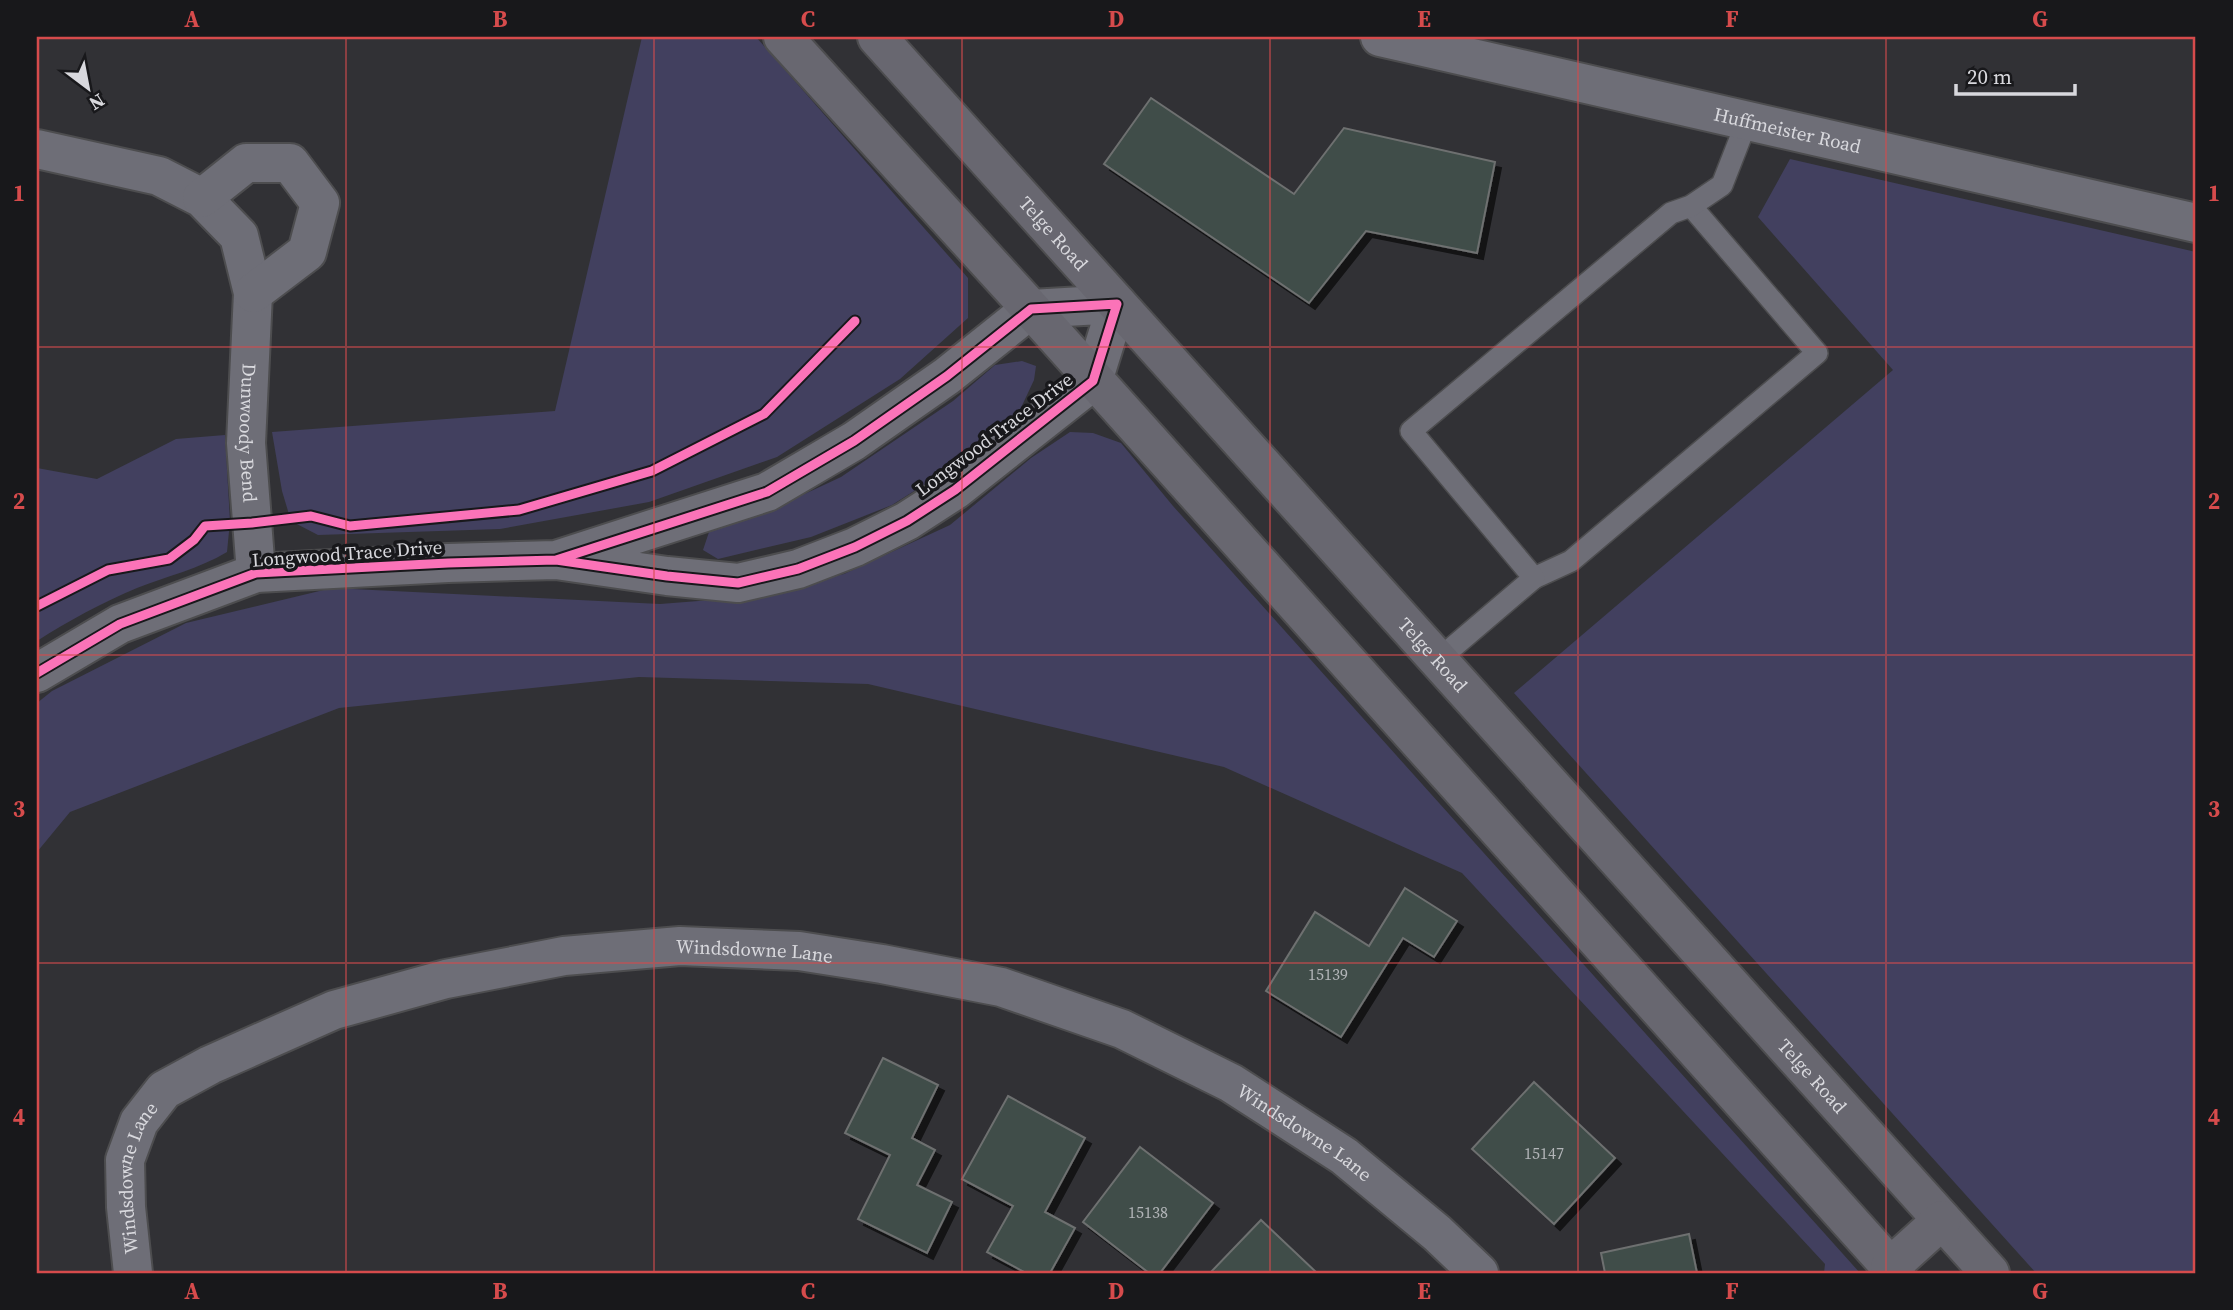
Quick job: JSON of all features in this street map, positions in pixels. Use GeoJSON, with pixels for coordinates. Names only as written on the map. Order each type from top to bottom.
{"type":"FeatureCollection","features":[{"type":"Feature","properties":{"kind":"main road"},"geometry":{"type":"LineString","coordinates":[[783,37],[1031,309],[1893,1270],[1942,1220]]}},
{"type":"Feature","properties":{"kind":"main road","name":"Telge Road"},"geometry":{"type":"LineString","coordinates":[[894,45],[1117,304],[1990,1273]]}},
{"type":"Feature","properties":{"kind":"street","name":"Huffmeister Road"},"geometry":{"type":"LineString","coordinates":[[1380,37],[2196,223]]}},
{"type":"Feature","properties":{"kind":"street","name":"Dunwoody Bend"},"geometry":{"type":"LineString","coordinates":[[37,149],[159,176],[202,198],[239,236],[253,293],[246,443],[256,573]]}},
{"type":"Feature","properties":{"kind":"street"},"geometry":{"type":"LineString","coordinates":[[202,198],[246,163],[290,163],[320,204],[307,253],[253,293]]}},
{"type":"Feature","properties":{"kind":"street"},"geometry":{"type":"LineString","coordinates":[[1031,309],[1117,304]]}},
{"type":"Feature","properties":{"kind":"street","name":"Longwood Trace Drive"},"geometry":{"type":"LineString","coordinates":[[37,673],[120,624],[256,573],[556,560],[737,583],[798,569],[855,547],[907,521],[955,490],[1093,381],[1117,304]]}},
{"type":"Feature","properties":{"kind":"street","name":"Longwood Trace Drive"},"geometry":{"type":"LineString","coordinates":[[556,560],[767,492],[854,441],[947,376],[1031,309]]}},
{"type":"Feature","properties":{"kind":"street","name":"Windsdowne Lane"},"geometry":{"type":"LineString","coordinates":[[133,1273],[126,1207],[125,1160],[139,1122],[164,1090],[209,1065],[334,1010],[446,979],[564,956],[680,946],[799,951],[882,964],[1001,987],[1122,1029],[1231,1083],[1344,1156],[1437,1233],[1479,1273]]}},
{"type":"Feature","properties":{"kind":"lane"},"geometry":{"type":"LineString","coordinates":[[1534,578],[1411,431],[1671,213],[1691,206],[1722,185],[1746,121]]}},
{"type":"Feature","properties":{"kind":"lane"},"geometry":{"type":"LineString","coordinates":[[1439,659],[1534,578],[1571,561],[1817,353],[1691,206]]}},
{"type":"Feature","properties":{"kind":"shaded area"},"geometry":{"type":"Polygon","coordinates":[[[642,37],[756,37],[968,278],[968,318],[900,379],[777,457],[649,502],[500,529],[318,535],[291,521],[282,491],[272,432],[555,411],[642,37]]]}},
{"type":"Feature","properties":{"kind":"shaded area"},"geometry":{"type":"Polygon","coordinates":[[[1790,159],[2196,252],[2196,1273],[2036,1273],[1514,693],[1893,370],[1758,217],[1790,159]]]}},
{"type":"Feature","properties":{"kind":"shaded area"},"geometry":{"type":"Polygon","coordinates":[[[1022,361],[1036,366],[1034,380],[1019,412],[974,453],[892,505],[811,537],[718,559],[703,550],[709,532],[766,512],[841,477],[953,401],[995,365],[1022,361]]]}},
{"type":"Feature","properties":{"kind":"shaded area"},"geometry":{"type":"Polygon","coordinates":[[[1070,432],[1093,433],[1121,443],[1173,506],[1860,1273],[1824,1273],[1825,1264],[1462,873],[1224,767],[868,684],[639,677],[339,708],[70,812],[37,852],[37,703],[52,691],[186,623],[332,588],[660,604],[737,598],[844,574],[950,525],[1031,458],[1070,432]]]}},
{"type":"Feature","properties":{"kind":"shaded area"},"geometry":{"type":"Polygon","coordinates":[[[225,435],[230,521],[227,552],[111,599],[37,641],[37,468],[97,479],[176,439],[225,435]]]}},
{"type":"Feature","properties":{"kind":"building"},"geometry":{"type":"Polygon","coordinates":[[[1151,98],[1294,194],[1344,128],[1495,162],[1477,253],[1366,231],[1309,303],[1104,164],[1151,98]]]}},
{"type":"Feature","properties":{"kind":"building"},"geometry":{"type":"Polygon","coordinates":[[[1405,888],[1457,921],[1434,957],[1403,938],[1341,1037],[1266,991],[1315,912],[1369,946],[1405,888]]]}},
{"type":"Feature","properties":{"kind":"building"},"geometry":{"type":"Polygon","coordinates":[[[883,1058],[938,1085],[912,1138],[935,1150],[917,1185],[952,1202],[927,1253],[858,1219],[890,1155],[845,1133],[883,1058]]]}},
{"type":"Feature","properties":{"kind":"building"},"geometry":{"type":"Polygon","coordinates":[[[1534,1082],[1615,1158],[1554,1224],[1472,1149],[1534,1082]]]}},
{"type":"Feature","properties":{"kind":"building"},"geometry":{"type":"Polygon","coordinates":[[[1008,1096],[1085,1138],[1045,1212],[1075,1228],[1050,1273],[1026,1273],[987,1252],[1013,1206],[962,1179],[1008,1096]]]}},
{"type":"Feature","properties":{"kind":"building"},"geometry":{"type":"Polygon","coordinates":[[[1140,1147],[1213,1203],[1160,1273],[1149,1273],[1083,1222],[1140,1147]]]}},
{"type":"Feature","properties":{"kind":"building"},"geometry":{"type":"Polygon","coordinates":[[[1261,1220],[1317,1273],[1210,1273],[1261,1220]]]}},
{"type":"Feature","properties":{"kind":"building"},"geometry":{"type":"Polygon","coordinates":[[[1689,1234],[1697,1273],[1605,1273],[1601,1253],[1689,1234]]]}},
{"type":"Feature","properties":{"kind":"cycle path"},"geometry":{"type":"LineString","coordinates":[[37,673],[120,624],[256,573],[556,560],[738,583],[798,569],[855,547],[907,521],[955,490],[1093,381],[1117,304],[1031,309],[947,376],[854,441],[767,492],[556,560]]}},
{"type":"Feature","properties":{"kind":"cycle path"},"geometry":{"type":"LineString","coordinates":[[37,606],[108,570],[169,559],[194,540],[205,526],[311,516],[350,526],[519,510],[652,471],[764,414],[855,321]]}}]}
